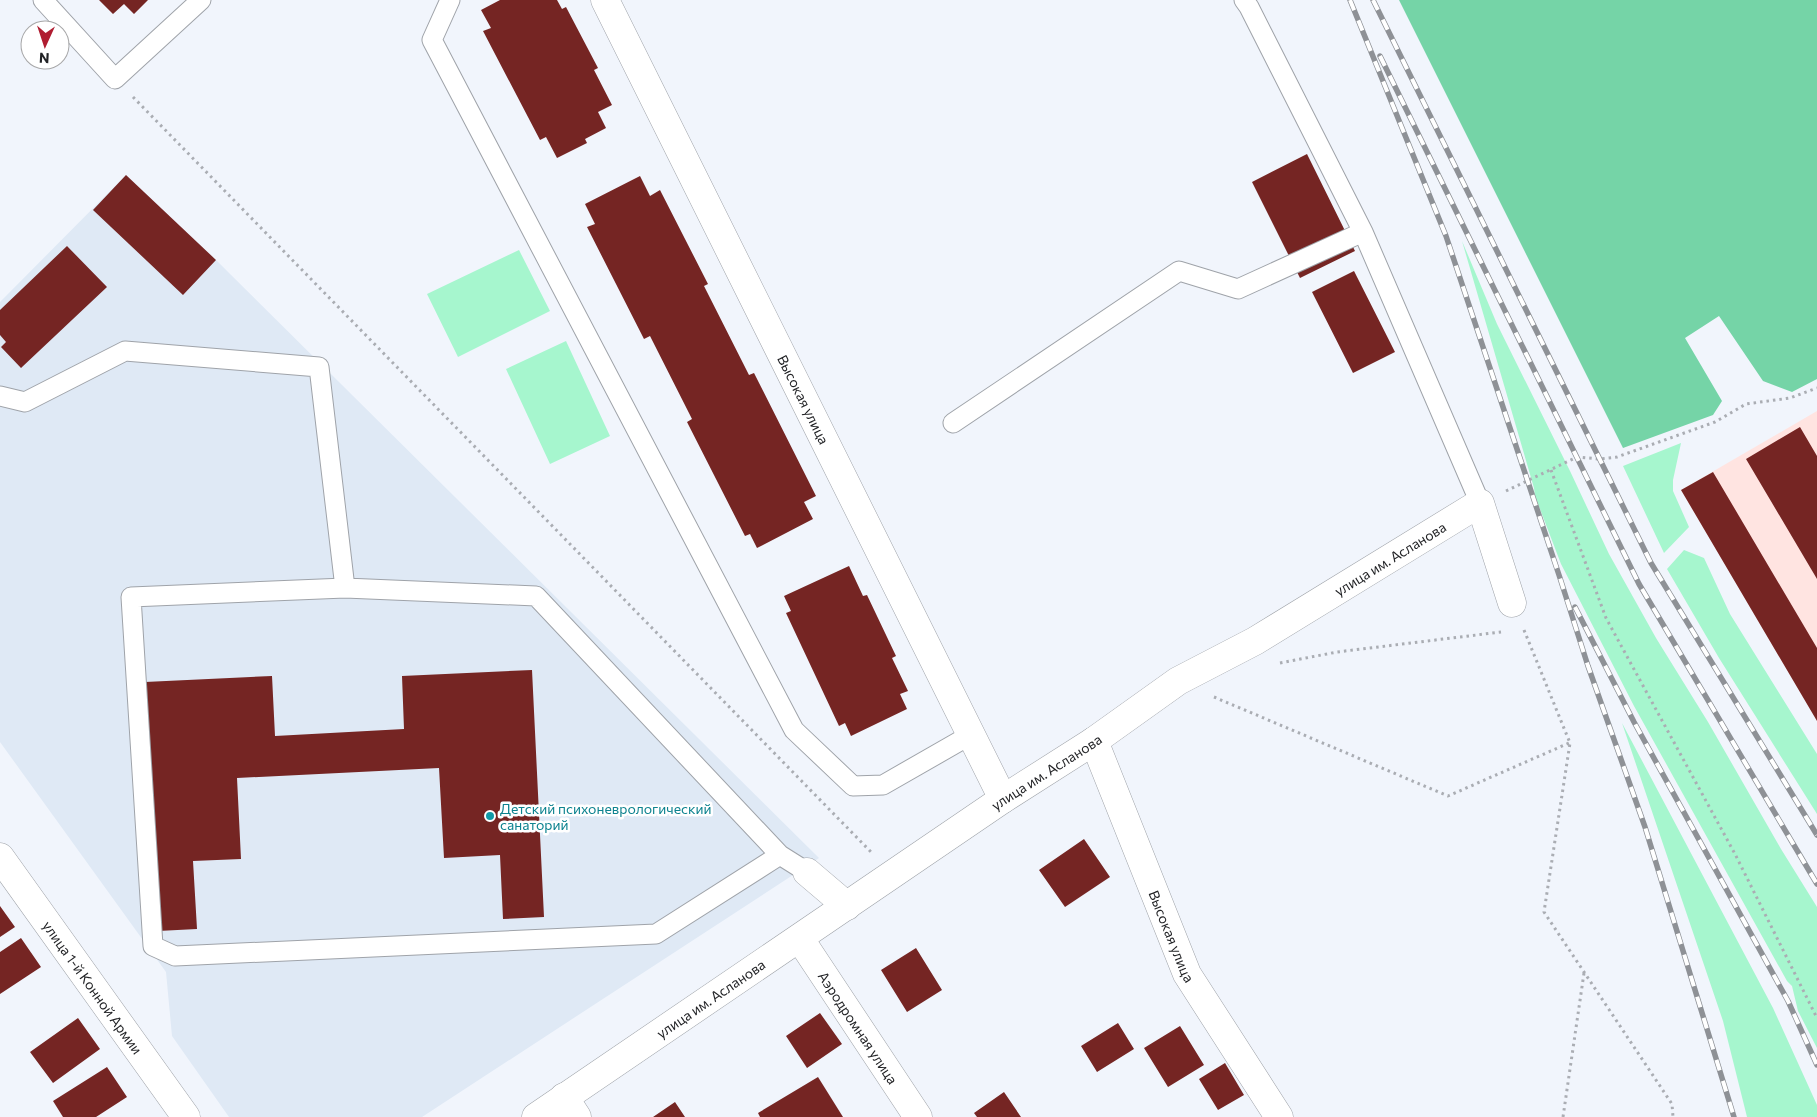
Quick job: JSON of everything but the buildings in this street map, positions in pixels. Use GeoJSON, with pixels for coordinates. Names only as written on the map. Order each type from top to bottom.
{"type":"FeatureCollection","features":[{"type":"Feature","properties":{"kind":"street","name":"Высокая улица"},"geometry":{"type":"LineString","coordinates":[[605,0],[1003,798]]}},
{"type":"Feature","properties":{"kind":"street","name":"улица им. Асланова"},"geometry":{"type":"LineString","coordinates":[[536,1117],[570,1107],[892,874],[1003,798],[1094,741],[1178,681],[1255,641],[1480,502]]}},
{"type":"Feature","properties":{"kind":"street"},"geometry":{"type":"LineString","coordinates":[[1480,502],[1512,602]]}},
{"type":"Feature","properties":{"kind":"street","name":"Высокая улица"},"geometry":{"type":"LineString","coordinates":[[1094,741],[1188,974],[1279,1117]]}},
{"type":"Feature","properties":{"kind":"street","name":"улица 1-й Конной Армии"},"geometry":{"type":"LineString","coordinates":[[0,857],[186,1117]]}},
{"type":"Feature","properties":{"kind":"street"},"geometry":{"type":"LineString","coordinates":[[807,872],[847,906]]}},
{"type":"Feature","properties":{"kind":"street","name":"Аэродромная улица"},"geometry":{"type":"LineString","coordinates":[[800,939],[918,1117]]}},
{"type":"Feature","properties":{"kind":"lane"},"geometry":{"type":"LineString","coordinates":[[43,0],[115,79],[201,0]]}},
{"type":"Feature","properties":{"kind":"lane"},"geometry":{"type":"LineString","coordinates":[[450,0],[432,40],[794,730],[853,786],[883,785],[972,734]]}},
{"type":"Feature","properties":{"kind":"lane"},"geometry":{"type":"LineString","coordinates":[[1244,0],[1249,6],[1363,232],[1480,502]]}},
{"type":"Feature","properties":{"kind":"lane"},"geometry":{"type":"LineString","coordinates":[[954,422],[1179,271],[1238,289],[1363,232]]}},
{"type":"Feature","properties":{"kind":"lane"},"geometry":{"type":"LineString","coordinates":[[0,396],[25,402],[125,351],[319,367],[345,588]]}},
{"type":"Feature","properties":{"kind":"lane"},"geometry":{"type":"LineString","coordinates":[[780,855],[656,934],[174,956],[153,946],[131,597],[345,588],[536,596],[780,855],[807,872]]}},
{"type":"Feature","properties":{"kind":"path"},"geometry":{"type":"LineString","coordinates":[[115,79],[892,874]]}},
{"type":"Feature","properties":{"kind":"path"},"geometry":{"type":"LineString","coordinates":[[1480,502],[1577,457],[1599,459],[1617,457],[1715,422],[1746,404],[1790,398],[1817,388]]}},
{"type":"Feature","properties":{"kind":"path"},"geometry":{"type":"LineString","coordinates":[[1551,470],[1606,618],[1735,854],[1817,1018]]}},
{"type":"Feature","properties":{"kind":"path"},"geometry":{"type":"LineString","coordinates":[[1512,602],[1570,743],[1544,912],[1672,1104],[1673,1117]]}},
{"type":"Feature","properties":{"kind":"path"},"geometry":{"type":"LineString","coordinates":[[1272,664],[1337,652],[1504,632]]}},
{"type":"Feature","properties":{"kind":"path"},"geometry":{"type":"LineString","coordinates":[[1178,681],[1448,796],[1570,743]]}},
{"type":"Feature","properties":{"kind":"path"},"geometry":{"type":"LineString","coordinates":[[1563,1117],[1584,972]]}},
{"type":"Feature","properties":{"kind":"shaded area"},"geometry":{"type":"Polygon","coordinates":[[[126,175],[216,260],[819,858],[422,1117],[229,1117],[172,1036],[166,972],[0,742],[0,302],[126,175]]]}},
{"type":"Feature","properties":{"kind":"shaded area"},"geometry":{"type":"Polygon","coordinates":[[[1817,411],[1817,721],[1681,490],[1817,411]]]}},
{"type":"Feature","properties":{"kind":"green space"},"geometry":{"type":"Polygon","coordinates":[[[1399,0],[1817,0],[1817,379],[1792,392],[1763,381],[1719,316],[1685,338],[1722,401],[1713,415],[1623,448],[1399,0]]]}},
{"type":"Feature","properties":{"kind":"green space"},"geometry":{"type":"Polygon","coordinates":[[[1462,241],[1497,324],[1609,554],[1656,638],[1817,907],[1817,1048],[1798,1011],[1792,986],[1787,981],[1634,706],[1561,564],[1535,496],[1462,241]]]}},
{"type":"Feature","properties":{"kind":"green space"},"geometry":{"type":"Polygon","coordinates":[[[519,250],[550,311],[458,357],[427,294],[519,250]]]}},
{"type":"Feature","properties":{"kind":"green space"},"geometry":{"type":"Polygon","coordinates":[[[566,341],[610,436],[550,464],[506,369],[566,341]]]}},
{"type":"Feature","properties":{"kind":"green space"},"geometry":{"type":"Polygon","coordinates":[[[1681,443],[1673,480],[1673,491],[1689,527],[1664,553],[1623,466],[1681,443]]]}},
{"type":"Feature","properties":{"kind":"green space"},"geometry":{"type":"Polygon","coordinates":[[[1684,550],[1704,558],[1730,614],[1817,754],[1817,814],[1719,658],[1667,569],[1684,550]]]}},
{"type":"Feature","properties":{"kind":"green space"},"geometry":{"type":"Polygon","coordinates":[[[1622,723],[1773,1008],[1817,1105],[1817,1117],[1747,1117],[1723,1021],[1622,723]]]}},
{"type":"Feature","properties":{"kind":"railway"},"geometry":{"type":"LineString","coordinates":[[1350,0],[1446,236],[1588,666],[1645,827],[1734,1117]]}},
{"type":"Feature","properties":{"kind":"railway"},"geometry":{"type":"LineString","coordinates":[[1373,0],[1651,563],[1817,835]]}},
{"type":"Feature","properties":{"kind":"railway"},"geometry":{"type":"LineString","coordinates":[[1380,56],[1639,584],[1817,884]]}},
{"type":"Feature","properties":{"kind":"railway"},"geometry":{"type":"LineString","coordinates":[[1575,607],[1634,722],[1788,1001],[1817,1065]]}},
{"type":"Feature","properties":{"kind":"place","name":"Детский психоневрологический санаторий"},"geometry":{"type":"Point","coordinates":[490,816]}}]}
